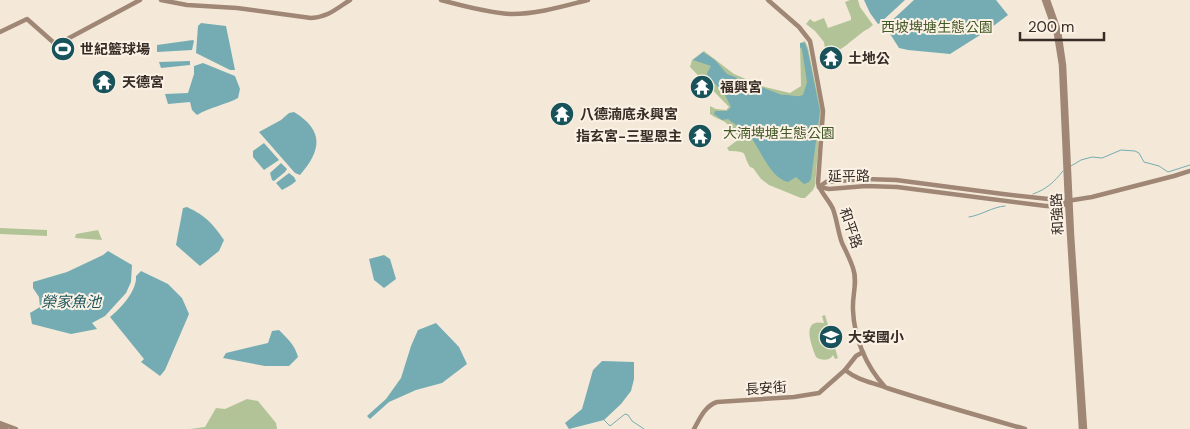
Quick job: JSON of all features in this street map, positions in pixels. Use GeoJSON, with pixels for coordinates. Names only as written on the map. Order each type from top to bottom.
{"type":"FeatureCollection","features":[{"type":"Feature","properties":{"kind":"street"},"geometry":{"type":"LineString","coordinates":[[0,32],[26,19],[45,36],[58,44],[140,0]]}},
{"type":"Feature","properties":{"kind":"street"},"geometry":{"type":"LineString","coordinates":[[161,0],[187,5],[237,8],[311,18],[328,14],[350,0]]}},
{"type":"Feature","properties":{"kind":"street"},"geometry":{"type":"LineString","coordinates":[[441,0],[469,7],[513,14],[535,12],[588,0]]}},
{"type":"Feature","properties":{"kind":"street"},"geometry":{"type":"LineString","coordinates":[[768,0],[799,27],[810,40],[823,110],[819,187]]}},
{"type":"Feature","properties":{"kind":"street","name":"和強路"},"geometry":{"type":"LineString","coordinates":[[1044,0],[1054,25],[1058,46],[1067,150]]}},
{"type":"Feature","properties":{"kind":"street","name":"和強路"},"geometry":{"type":"LineString","coordinates":[[1048,0],[1059,30],[1066,87],[1068,202],[1081,429]]}},
{"type":"Feature","properties":{"kind":"street","name":"延平路"},"geometry":{"type":"LineString","coordinates":[[819,187],[826,182],[896,180],[1068,202],[1190,171]]}},
{"type":"Feature","properties":{"kind":"street","name":"和平路"},"geometry":{"type":"LineString","coordinates":[[819,187],[833,210],[843,244],[854,268],[856,282],[853,308],[863,352],[872,371],[885,387]]}},
{"type":"Feature","properties":{"kind":"street","name":"和強路"},"geometry":{"type":"LineString","coordinates":[[1068,202],[1085,429]]}},
{"type":"Feature","properties":{"kind":"street","name":"長安街"},"geometry":{"type":"LineString","coordinates":[[694,429],[707,408],[712,404],[724,401],[794,397],[819,393],[845,370],[856,356],[863,352]]}},
{"type":"Feature","properties":{"kind":"street"},"geometry":{"type":"LineString","coordinates":[[845,370],[858,379],[926,401],[1025,429]]}},
{"type":"Feature","properties":{"kind":"street"},"geometry":{"type":"LineString","coordinates":[[0,425],[6,429]]}},
{"type":"Feature","properties":{"kind":"street"},"geometry":{"type":"LineString","coordinates":[[0,425],[16,429]]}},
{"type":"Feature","properties":{"kind":"green space"},"geometry":{"type":"Polygon","coordinates":[[[858,0],[860,7],[873,25],[845,46],[826,57],[824,42],[806,24],[810,19],[814,22],[824,18],[828,28],[851,20],[845,2],[858,0]]]}},
{"type":"Feature","properties":{"kind":"green space","name":"大湳埤塘生態公園"},"geometry":{"type":"Polygon","coordinates":[[[805,41],[821,111],[815,186],[805,198],[801,198],[769,185],[750,167],[744,154],[729,151],[727,148],[739,139],[725,122],[710,114],[710,106],[726,110],[729,107],[690,67],[692,60],[704,51],[734,74],[765,87],[790,93],[801,86],[800,43],[805,41]]]}},
{"type":"Feature","properties":{"kind":"green space"},"geometry":{"type":"Polygon","coordinates":[[[0,228],[47,230],[47,236],[0,234],[0,228]]]}},
{"type":"Feature","properties":{"kind":"green space"},"geometry":{"type":"Polygon","coordinates":[[[98,230],[102,240],[75,238],[76,234],[98,230]]]}},
{"type":"Feature","properties":{"kind":"green space"},"geometry":{"type":"Polygon","coordinates":[[[825,315],[838,358],[835,359],[833,355],[825,360],[816,357],[810,340],[812,325],[824,323],[822,316],[825,315]]]}},
{"type":"Feature","properties":{"kind":"green space"},"geometry":{"type":"Polygon","coordinates":[[[247,399],[258,401],[276,423],[277,429],[190,429],[205,427],[216,408],[225,409],[247,399]]]}},
{"type":"Feature","properties":{"kind":"water"},"geometry":{"type":"Polygon","coordinates":[[[864,0],[905,0],[878,24],[864,0]]]}},
{"type":"Feature","properties":{"kind":"water","name":"西坡埤塘生態公園"},"geometry":{"type":"Polygon","coordinates":[[[914,0],[996,0],[1008,15],[950,54],[908,50],[899,48],[887,29],[888,24],[914,0]]]}},
{"type":"Feature","properties":{"kind":"water"},"geometry":{"type":"Polygon","coordinates":[[[201,23],[226,26],[235,70],[230,70],[196,53],[198,26],[201,23]]]}},
{"type":"Feature","properties":{"kind":"water"},"geometry":{"type":"Polygon","coordinates":[[[193,40],[192,50],[157,52],[157,45],[193,40]]]}},
{"type":"Feature","properties":{"kind":"water","name":"大湳埤塘生態公園"},"geometry":{"type":"Polygon","coordinates":[[[800,43],[805,43],[808,52],[820,111],[811,179],[804,184],[796,177],[788,182],[776,175],[748,134],[728,119],[722,120],[714,114],[715,111],[727,111],[731,107],[725,95],[708,76],[707,73],[711,66],[693,60],[703,52],[715,60],[727,74],[782,95],[800,96],[803,95],[807,82],[800,43]]]}},
{"type":"Feature","properties":{"kind":"water"},"geometry":{"type":"Polygon","coordinates":[[[190,61],[190,65],[161,68],[159,62],[190,61]]]}},
{"type":"Feature","properties":{"kind":"water"},"geometry":{"type":"Polygon","coordinates":[[[203,63],[235,76],[240,89],[238,98],[197,115],[192,110],[190,102],[168,104],[165,94],[188,93],[194,74],[194,66],[203,63]]]}},
{"type":"Feature","properties":{"kind":"water"},"geometry":{"type":"Polygon","coordinates":[[[294,112],[311,126],[316,142],[316,150],[300,175],[295,173],[259,132],[281,120],[289,113],[294,112]]]}},
{"type":"Feature","properties":{"kind":"water"},"geometry":{"type":"Polygon","coordinates":[[[264,143],[279,160],[264,170],[253,157],[253,151],[264,143]]]}},
{"type":"Feature","properties":{"kind":"water"},"geometry":{"type":"Polygon","coordinates":[[[281,163],[287,169],[274,181],[270,173],[281,163]]]}},
{"type":"Feature","properties":{"kind":"water"},"geometry":{"type":"Polygon","coordinates":[[[289,173],[296,181],[282,190],[276,183],[289,173]]]}},
{"type":"Feature","properties":{"kind":"water"},"geometry":{"type":"Polygon","coordinates":[[[187,207],[208,221],[224,240],[219,251],[200,266],[176,245],[183,208],[187,207]]]}},
{"type":"Feature","properties":{"kind":"water","name":"榮家魚池"},"geometry":{"type":"Polygon","coordinates":[[[108,251],[132,265],[131,282],[126,293],[105,316],[92,323],[97,329],[71,334],[32,324],[30,313],[40,307],[39,297],[33,288],[33,282],[67,272],[108,251]]]}},
{"type":"Feature","properties":{"kind":"water"},"geometry":{"type":"Polygon","coordinates":[[[384,255],[390,259],[396,279],[384,288],[374,280],[369,259],[384,255]]]}},
{"type":"Feature","properties":{"kind":"water","name":"榮家魚池"},"geometry":{"type":"Polygon","coordinates":[[[141,271],[168,284],[182,298],[189,314],[165,370],[160,376],[141,362],[144,359],[110,317],[127,299],[136,282],[136,276],[141,271]]]}},
{"type":"Feature","properties":{"kind":"water"},"geometry":{"type":"Polygon","coordinates":[[[436,323],[459,347],[467,364],[442,383],[416,390],[389,402],[370,419],[367,416],[386,399],[401,378],[418,330],[436,323]]]}},
{"type":"Feature","properties":{"kind":"water"},"geometry":{"type":"Polygon","coordinates":[[[279,330],[293,345],[297,353],[298,357],[289,366],[265,366],[223,358],[226,353],[268,343],[272,331],[279,330]]]}},
{"type":"Feature","properties":{"kind":"water"},"geometry":{"type":"Polygon","coordinates":[[[602,361],[634,362],[634,379],[631,391],[621,404],[604,420],[569,429],[565,423],[582,409],[593,370],[602,361]]]}},
{"type":"Feature","properties":{"kind":"waterway"},"geometry":{"type":"LineString","coordinates":[[1071,166],[1081,160],[1092,157],[1102,158],[1121,150],[1135,151],[1139,153],[1144,162],[1159,166],[1168,172],[1190,165]]}},
{"type":"Feature","properties":{"kind":"waterway"},"geometry":{"type":"LineString","coordinates":[[1033,194],[1050,185],[1063,171]]}},
{"type":"Feature","properties":{"kind":"waterway"},"geometry":{"type":"LineString","coordinates":[[969,217],[1005,206]]}},
{"type":"Feature","properties":{"kind":"waterway"},"geometry":{"type":"LineString","coordinates":[[604,420],[610,426],[625,414],[644,429]]}},
{"type":"Feature","properties":{"kind":"place","name":"世紀籃球場"},"geometry":{"type":"Point","coordinates":[63,49]}},
{"type":"Feature","properties":{"kind":"place","name":"土地公"},"geometry":{"type":"Point","coordinates":[831,58]}},
{"type":"Feature","properties":{"kind":"place","name":"天德宮"},"geometry":{"type":"Point","coordinates":[104,82]}},
{"type":"Feature","properties":{"kind":"place","name":"福興宮"},"geometry":{"type":"Point","coordinates":[702,87]}},
{"type":"Feature","properties":{"kind":"place","name":"八德湳底永興宮"},"geometry":{"type":"Point","coordinates":[562,114]}},
{"type":"Feature","properties":{"kind":"place","name":"指玄宮-三聖恩主"},"geometry":{"type":"Point","coordinates":[700,136]}},
{"type":"Feature","properties":{"kind":"place","name":"大安國小"},"geometry":{"type":"Point","coordinates":[831,337]}}]}
